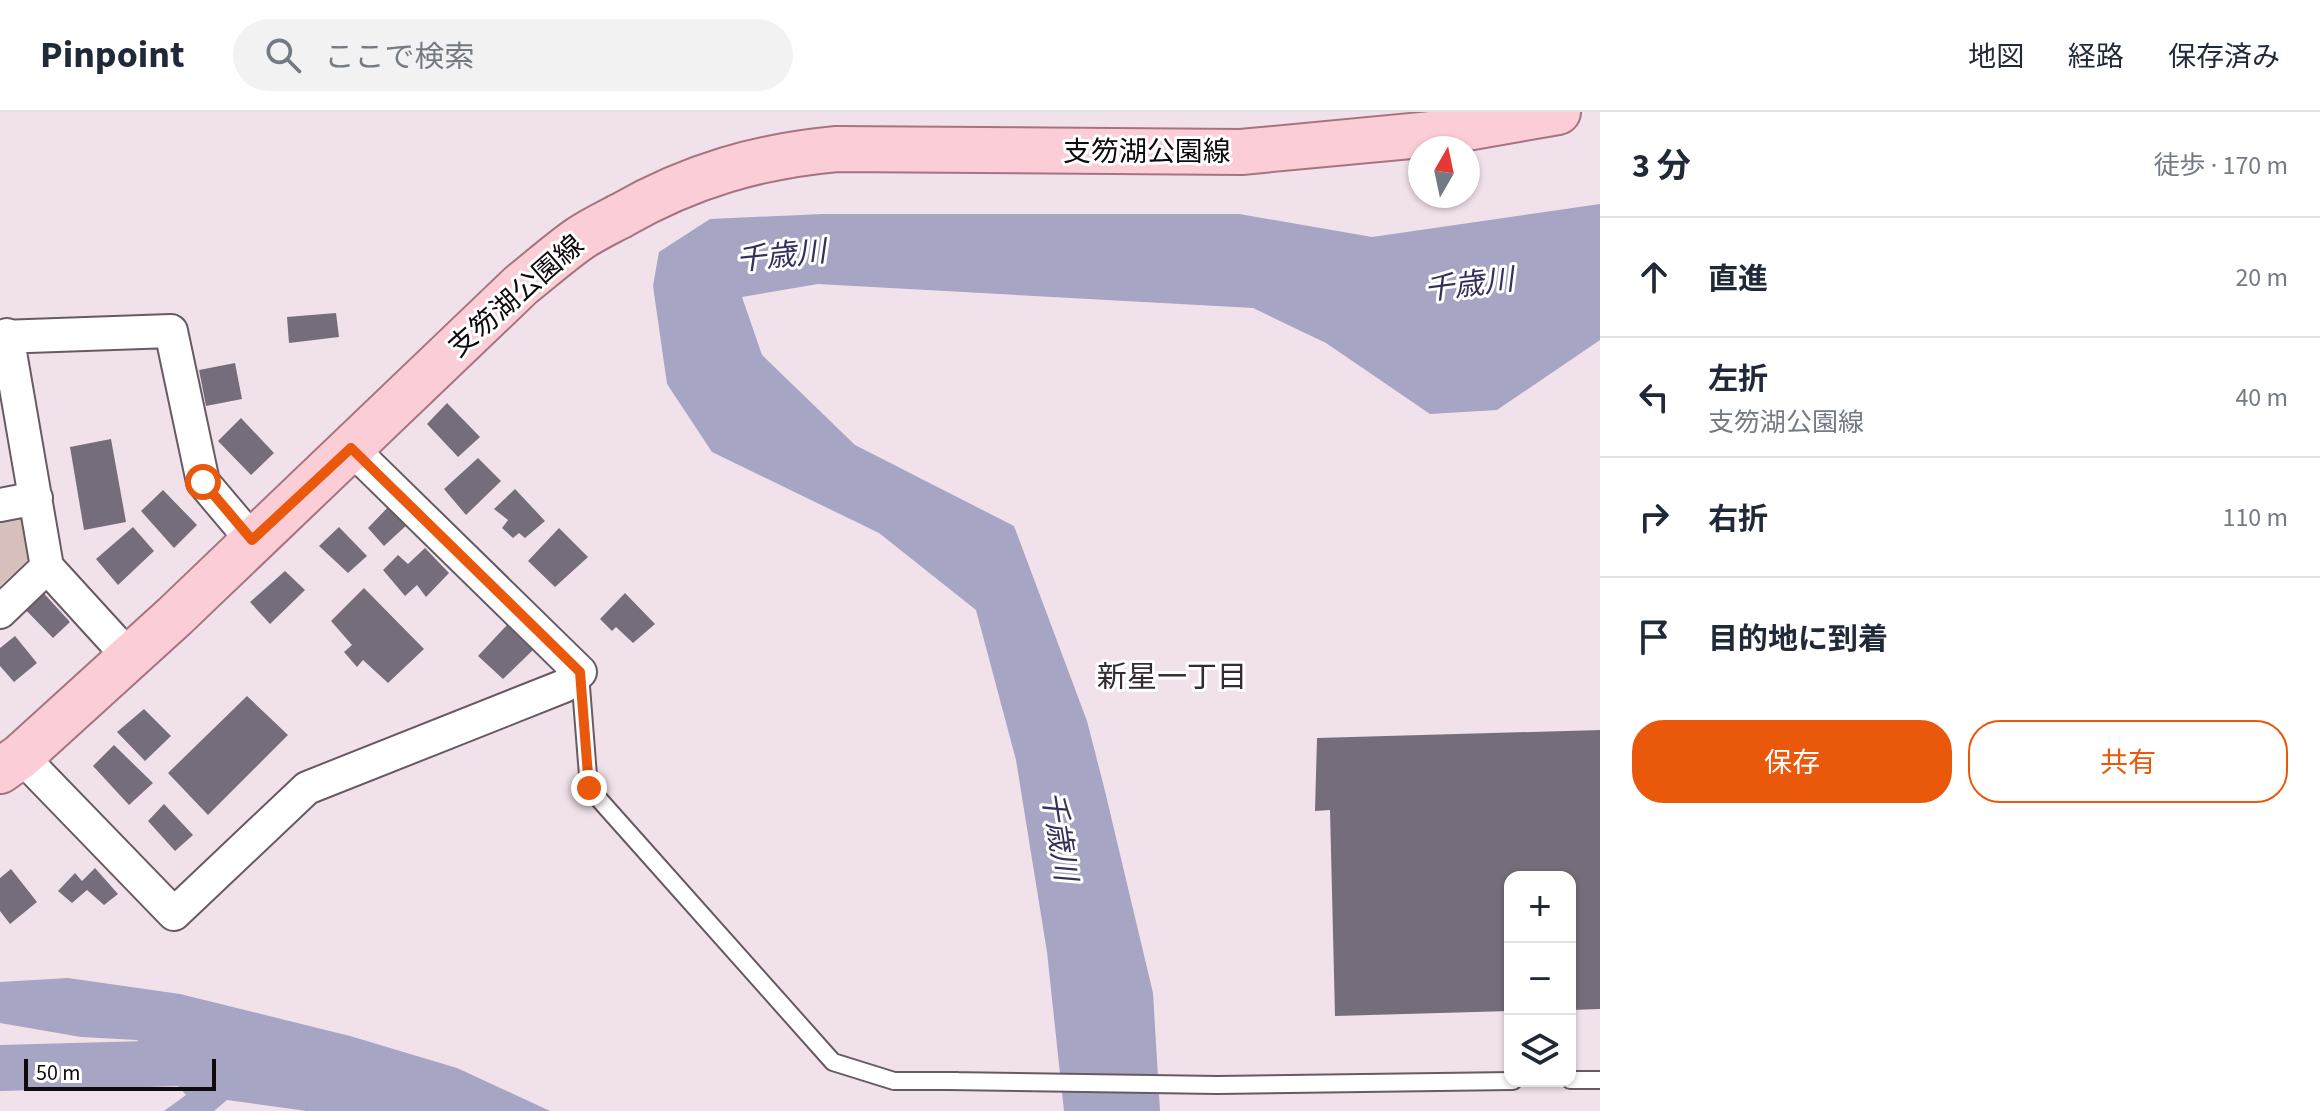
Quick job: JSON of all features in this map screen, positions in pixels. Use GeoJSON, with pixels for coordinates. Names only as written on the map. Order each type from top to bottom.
{"type":"FeatureCollection","features":[{"type":"Feature","properties":{"kind":"main road","name":"支笏湖公園線"},"geometry":{"type":"LineString","coordinates":[[10,764],[130,658],[521,285],[581,237],[652,197],[701,176],[795,153],[837,149],[1241,152],[1432,134],[1558,112]]}},
{"type":"Feature","properties":{"kind":"street"},"geometry":{"type":"LineString","coordinates":[[130,658],[47,567],[4,336],[171,331],[203,482],[252,540]]}},
{"type":"Feature","properties":{"kind":"street"},"geometry":{"type":"LineString","coordinates":[[10,764],[174,914],[307,788],[564,686],[580,672],[351,448]]}},
{"type":"Feature","properties":{"kind":"street"},"geometry":{"type":"LineString","coordinates":[[0,505],[36,498]]}},
{"type":"Feature","properties":{"kind":"street"},"geometry":{"type":"LineString","coordinates":[[0,612],[47,567]]}},
{"type":"Feature","properties":{"kind":"lane"},"geometry":{"type":"LineString","coordinates":[[580,672],[589,788],[833,1062],[894,1081],[1217,1085],[1504,1081]]}},
{"type":"Feature","properties":{"kind":"lane"},"geometry":{"type":"LineString","coordinates":[[1576,1080],[1600,1080]]}},
{"type":"Feature","properties":{"kind":"shaded area"},"geometry":{"type":"Polygon","coordinates":[[[22,516],[30,558],[0,586],[0,521],[22,516]]]}},
{"type":"Feature","properties":{"kind":"water"},"geometry":{"type":"Polygon","coordinates":[[[1600,204],[1600,340],[1497,410],[1430,414],[1326,343],[1253,308],[818,284],[742,297],[762,355],[855,445],[1014,526],[1087,721],[1153,993],[1160,1111],[1064,1111],[1047,952],[1016,760],[976,610],[879,533],[712,452],[667,384],[653,286],[659,252],[710,219],[823,214],[1239,214],[1372,237],[1600,204]]]}},
{"type":"Feature","properties":{"kind":"water"},"geometry":{"type":"Polygon","coordinates":[[[68,978],[180,994],[350,1036],[457,1068],[550,1111],[307,1111],[227,1100],[214,1111],[164,1111],[186,1095],[137,1040],[81,1037],[0,1023],[0,982],[68,978]]]}},
{"type":"Feature","properties":{"kind":"building"},"geometry":{"type":"Polygon","coordinates":[[[336,313],[339,337],[289,343],[287,317],[336,313]]]}},
{"type":"Feature","properties":{"kind":"building"},"geometry":{"type":"Polygon","coordinates":[[[235,363],[242,399],[206,406],[199,370],[235,363]]]}},
{"type":"Feature","properties":{"kind":"building"},"geometry":{"type":"Polygon","coordinates":[[[447,403],[480,437],[458,457],[427,424],[447,403]]]}},
{"type":"Feature","properties":{"kind":"building"},"geometry":{"type":"Polygon","coordinates":[[[241,418],[274,453],[251,475],[218,441],[241,418]]]}},
{"type":"Feature","properties":{"kind":"building"},"geometry":{"type":"Polygon","coordinates":[[[111,439],[126,522],[84,530],[70,447],[111,439]]]}},
{"type":"Feature","properties":{"kind":"building"},"geometry":{"type":"Polygon","coordinates":[[[478,458],[501,481],[466,515],[444,489],[478,458]]]}},
{"type":"Feature","properties":{"kind":"building"},"geometry":{"type":"Polygon","coordinates":[[[515,489],[545,521],[525,538],[519,533],[513,538],[502,528],[508,520],[494,509],[515,489]]]}},
{"type":"Feature","properties":{"kind":"building"},"geometry":{"type":"Polygon","coordinates":[[[163,490],[197,525],[174,548],[141,511],[163,490]]]}},
{"type":"Feature","properties":{"kind":"building"},"geometry":{"type":"Polygon","coordinates":[[[391,504],[409,523],[384,546],[368,528],[391,504]]]}},
{"type":"Feature","properties":{"kind":"building"},"geometry":{"type":"Polygon","coordinates":[[[133,527],[154,551],[118,585],[96,559],[133,527]]]}},
{"type":"Feature","properties":{"kind":"building"},"geometry":{"type":"Polygon","coordinates":[[[339,527],[367,556],[348,573],[319,546],[339,527]]]}},
{"type":"Feature","properties":{"kind":"building"},"geometry":{"type":"Polygon","coordinates":[[[559,528],[588,557],[555,587],[528,561],[559,528]]]}},
{"type":"Feature","properties":{"kind":"building"},"geometry":{"type":"Polygon","coordinates":[[[425,548],[449,573],[426,597],[417,585],[405,596],[383,570],[398,555],[408,564],[425,548]]]}},
{"type":"Feature","properties":{"kind":"building"},"geometry":{"type":"Polygon","coordinates":[[[285,571],[305,590],[270,624],[250,602],[285,571]]]}},
{"type":"Feature","properties":{"kind":"building"},"geometry":{"type":"Polygon","coordinates":[[[39,588],[70,622],[53,638],[20,604],[39,588]]]}},
{"type":"Feature","properties":{"kind":"building"},"geometry":{"type":"Polygon","coordinates":[[[364,588],[424,649],[388,683],[363,660],[357,667],[344,652],[352,645],[331,621],[364,588]]]}},
{"type":"Feature","properties":{"kind":"building"},"geometry":{"type":"Polygon","coordinates":[[[625,593],[655,624],[633,643],[616,627],[612,631],[600,619],[625,593]]]}},
{"type":"Feature","properties":{"kind":"building"},"geometry":{"type":"Polygon","coordinates":[[[507,625],[533,650],[503,679],[478,656],[507,625]]]}},
{"type":"Feature","properties":{"kind":"building"},"geometry":{"type":"Polygon","coordinates":[[[15,636],[37,663],[14,682],[0,666],[0,648],[15,636]]]}},
{"type":"Feature","properties":{"kind":"building"},"geometry":{"type":"Polygon","coordinates":[[[247,696],[288,735],[208,815],[168,773],[247,696]]]}},
{"type":"Feature","properties":{"kind":"building"},"geometry":{"type":"Polygon","coordinates":[[[144,709],[171,736],[145,761],[117,732],[144,709]]]}},
{"type":"Feature","properties":{"kind":"building"},"geometry":{"type":"Polygon","coordinates":[[[1600,730],[1600,1009],[1576,1010],[1576,871],[1504,871],[1504,1011],[1335,1016],[1330,810],[1315,811],[1317,738],[1600,730]]]}},
{"type":"Feature","properties":{"kind":"building"},"geometry":{"type":"Polygon","coordinates":[[[114,745],[153,783],[129,805],[93,766],[114,745]]]}},
{"type":"Feature","properties":{"kind":"building"},"geometry":{"type":"Polygon","coordinates":[[[164,804],[193,835],[175,851],[148,821],[164,804]]]}},
{"type":"Feature","properties":{"kind":"building"},"geometry":{"type":"Polygon","coordinates":[[[95,868],[118,894],[104,905],[87,890],[72,903],[58,891],[75,873],[82,881],[95,868]]]}},
{"type":"Feature","properties":{"kind":"building"},"geometry":{"type":"Polygon","coordinates":[[[11,869],[37,902],[10,924],[0,911],[0,878],[11,869]]]}},
{"type":"Feature","properties":{"kind":"waterway","name":"千歳川"},"geometry":{"type":"LineString","coordinates":[[0,1068],[220,1062]]}},
{"type":"Feature","properties":{"kind":"district","name":"新星一丁目"},"geometry":{"type":"Point","coordinates":[1172,677]}},
{"type":"Feature","properties":{"kind":"route"},"geometry":{"type":"LineString","coordinates":[[203,482],[252,540],[351,448],[580,672],[589,788]]}}]}
